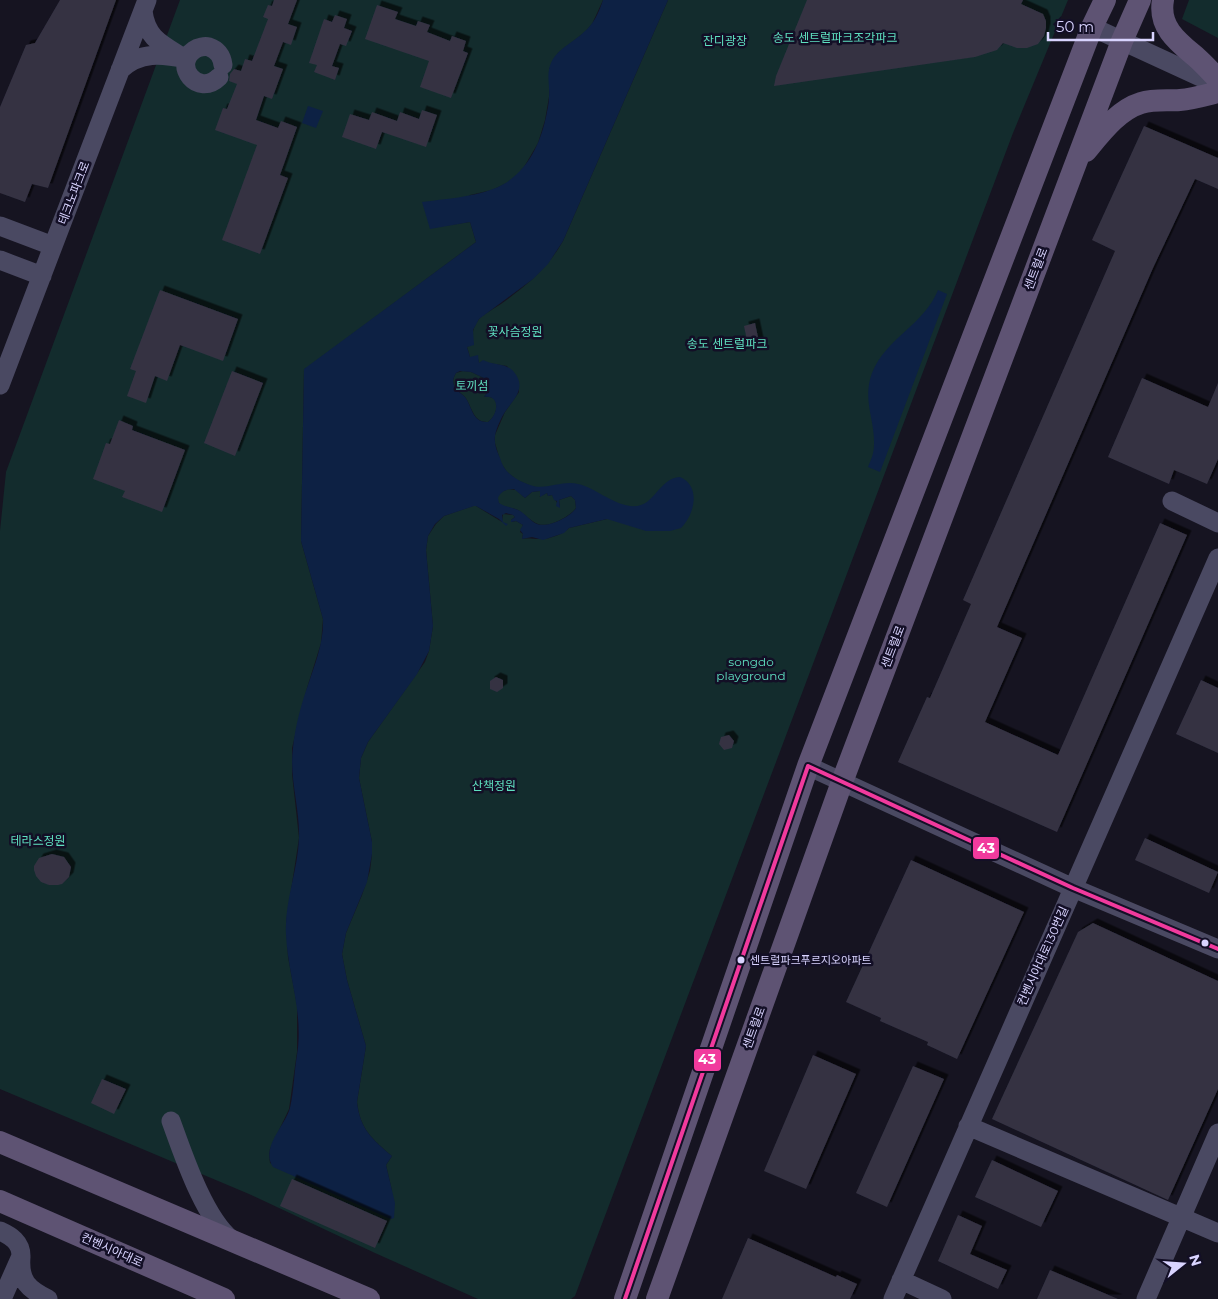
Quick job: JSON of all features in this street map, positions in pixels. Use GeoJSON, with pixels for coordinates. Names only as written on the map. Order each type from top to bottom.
{"type":"FeatureCollection","features":[{"type":"Feature","properties":{"kind":"main road"},"geometry":{"type":"LineString","coordinates":[[625,1299],[808,766],[1092,27],[1105,0]]}},
{"type":"Feature","properties":{"kind":"main road","name":"센트럴로"},"geometry":{"type":"LineString","coordinates":[[657,1299],[842,782],[1122,41],[1140,0]]}},
{"type":"Feature","properties":{"kind":"main road"},"geometry":{"type":"LineString","coordinates":[[1163,0],[1162,6],[1166,25],[1173,38],[1218,79]]}},
{"type":"Feature","properties":{"kind":"main road"},"geometry":{"type":"LineString","coordinates":[[1077,161],[1124,111],[1140,103],[1157,100],[1181,100],[1218,92]]}},
{"type":"Feature","properties":{"kind":"main road"},"geometry":{"type":"LineString","coordinates":[[0,1142],[369,1299]]}},
{"type":"Feature","properties":{"kind":"main road","name":"컨벤시아대로"},"geometry":{"type":"LineString","coordinates":[[0,1202],[224,1299]]}},
{"type":"Feature","properties":{"kind":"street"},"geometry":{"type":"LineString","coordinates":[[145,6],[146,26],[154,38],[187,59]]}},
{"type":"Feature","properties":{"kind":"street","name":"테크노파크로"},"geometry":{"type":"LineString","coordinates":[[0,385],[145,6]]}},
{"type":"Feature","properties":{"kind":"street"},"geometry":{"type":"LineString","coordinates":[[1092,27],[1218,85]]}},
{"type":"Feature","properties":{"kind":"street"},"geometry":{"type":"LineString","coordinates":[[209,47],[219,54],[221,71],[210,83],[197,82],[188,74],[186,68],[187,59],[198,48],[209,47]]}},
{"type":"Feature","properties":{"kind":"street"},"geometry":{"type":"LineString","coordinates":[[120,70],[130,61],[149,55],[187,59]]}},
{"type":"Feature","properties":{"kind":"street"},"geometry":{"type":"LineString","coordinates":[[0,226],[53,246]]}},
{"type":"Feature","properties":{"kind":"street"},"geometry":{"type":"LineString","coordinates":[[0,260],[42,276]]}},
{"type":"Feature","properties":{"kind":"street"},"geometry":{"type":"LineString","coordinates":[[1172,502],[1218,523]]}},
{"type":"Feature","properties":{"kind":"street","name":"컨벤시아대로130번길"},"geometry":{"type":"LineString","coordinates":[[893,1299],[1218,558]]}},
{"type":"Feature","properties":{"kind":"street"},"geometry":{"type":"LineString","coordinates":[[808,766],[1074,888],[1218,949]]}},
{"type":"Feature","properties":{"kind":"street"},"geometry":{"type":"LineString","coordinates":[[171,1120],[194,1179],[213,1218],[219,1228],[235,1242]]}},
{"type":"Feature","properties":{"kind":"street"},"geometry":{"type":"LineString","coordinates":[[968,1126],[1218,1233]]}},
{"type":"Feature","properties":{"kind":"street"},"geometry":{"type":"LineString","coordinates":[[1146,1299],[1218,1133]]}},
{"type":"Feature","properties":{"kind":"street"},"geometry":{"type":"LineString","coordinates":[[0,1231],[14,1239],[19,1247],[22,1274],[27,1285],[36,1293],[48,1299]]}},
{"type":"Feature","properties":{"kind":"street"},"geometry":{"type":"LineString","coordinates":[[2,1299],[21,1256]]}},
{"type":"Feature","properties":{"kind":"street"},"geometry":{"type":"LineString","coordinates":[[901,1280],[942,1299]]}},
{"type":"Feature","properties":{"kind":"green space"},"geometry":{"type":"Polygon","coordinates":[[[180,0],[603,0],[592,24],[585,32],[558,53],[549,69],[549,97],[545,120],[538,143],[518,175],[492,190],[470,195],[430,228],[470,222],[476,242],[304,370],[301,541],[323,619],[321,643],[307,688],[292,748],[292,774],[299,838],[286,923],[288,957],[297,1005],[297,1052],[289,1109],[269,1154],[270,1163],[392,1219],[392,1191],[386,1165],[392,1156],[368,1133],[361,1119],[357,1102],[366,1046],[347,980],[342,954],[346,933],[370,871],[372,854],[372,842],[359,778],[361,758],[368,742],[425,662],[429,651],[433,626],[426,550],[428,536],[444,516],[473,506],[502,522],[503,514],[513,515],[515,517],[511,520],[512,522],[516,521],[523,525],[520,532],[523,534],[522,539],[551,538],[569,528],[607,519],[606,503],[531,486],[517,480],[507,472],[501,463],[495,443],[495,435],[505,412],[519,392],[519,385],[507,366],[483,361],[479,363],[478,359],[470,357],[467,347],[473,344],[472,334],[475,325],[481,317],[501,304],[536,276],[563,241],[668,0],[1068,0],[1013,133],[575,1296],[571,1299],[478,1299],[249,1194],[0,1089],[0,531],[6,472],[180,0]]]}},
{"type":"Feature","properties":{"kind":"green space"},"geometry":{"type":"Polygon","coordinates":[[[1189,0],[1218,0],[1218,38],[1182,19],[1189,0]]]}},
{"type":"Feature","properties":{"kind":"green space","name":"토끼섬"},"geometry":{"type":"Polygon","coordinates":[[[463,371],[471,372],[486,379],[485,388],[487,393],[484,397],[490,397],[496,401],[496,410],[492,419],[488,422],[483,422],[476,417],[465,397],[454,385],[453,380],[456,373],[463,371]]]}},
{"type":"Feature","properties":{"kind":"green space"},"geometry":{"type":"Polygon","coordinates":[[[508,489],[516,490],[525,498],[532,492],[540,491],[541,495],[539,497],[547,493],[548,496],[552,495],[560,507],[559,500],[571,496],[575,500],[576,508],[569,515],[558,521],[543,525],[538,524],[518,510],[499,503],[498,496],[508,489]]]}},
{"type":"Feature","properties":{"kind":"water"},"geometry":{"type":"Polygon","coordinates":[[[603,0],[668,0],[563,241],[548,264],[533,279],[479,319],[473,330],[474,345],[467,347],[470,357],[478,355],[479,363],[483,360],[507,367],[518,378],[518,393],[502,417],[495,436],[496,447],[504,468],[511,475],[520,481],[536,487],[566,483],[578,484],[616,502],[630,506],[638,506],[645,503],[666,483],[680,477],[687,481],[691,487],[694,501],[686,522],[681,528],[670,531],[646,531],[607,519],[569,528],[564,533],[543,540],[532,537],[522,539],[523,534],[520,530],[523,525],[516,521],[511,522],[515,517],[513,515],[506,513],[502,515],[503,522],[508,524],[506,526],[499,519],[474,506],[444,516],[435,524],[428,536],[426,550],[433,626],[429,651],[417,674],[368,742],[361,758],[359,778],[372,842],[372,854],[367,882],[346,933],[342,954],[347,980],[366,1046],[357,1102],[359,1111],[368,1133],[392,1156],[386,1165],[395,1203],[394,1218],[391,1219],[273,1167],[269,1152],[290,1108],[299,1040],[299,1025],[286,935],[287,911],[299,838],[292,759],[295,732],[318,653],[323,628],[323,619],[301,541],[304,369],[476,242],[470,222],[430,229],[422,202],[485,192],[505,184],[523,168],[541,136],[549,103],[548,75],[551,63],[561,50],[591,25],[603,0]],[[460,371],[454,377],[455,387],[465,397],[476,417],[483,422],[488,422],[492,419],[496,405],[493,399],[484,397],[487,393],[485,389],[487,385],[486,379],[471,372],[460,371]],[[514,489],[503,492],[498,498],[499,503],[521,511],[537,524],[542,525],[559,521],[576,508],[575,500],[571,496],[559,500],[560,508],[556,506],[557,501],[554,500],[552,495],[548,496],[547,493],[540,497],[540,491],[532,492],[525,498],[514,489]]]}},
{"type":"Feature","properties":{"kind":"water"},"geometry":{"type":"Polygon","coordinates":[[[308,106],[323,111],[316,128],[302,123],[308,106]]]}},
{"type":"Feature","properties":{"kind":"water"},"geometry":{"type":"Polygon","coordinates":[[[938,290],[947,294],[880,472],[868,467],[874,445],[868,392],[872,373],[886,350],[924,313],[938,290]]]}},
{"type":"Feature","properties":{"kind":"building"},"geometry":{"type":"Polygon","coordinates":[[[60,0],[116,0],[48,188],[32,184],[25,202],[0,193],[0,107],[26,45],[35,43],[60,0]]]}},
{"type":"Feature","properties":{"kind":"building"},"geometry":{"type":"Polygon","coordinates":[[[274,0],[297,0],[288,24],[297,27],[291,45],[283,42],[274,66],[283,69],[272,99],[264,96],[256,120],[278,128],[281,121],[297,127],[280,175],[288,178],[260,254],[222,240],[257,145],[215,130],[223,108],[227,109],[237,84],[229,81],[230,74],[234,69],[241,71],[245,59],[252,61],[268,19],[263,17],[268,5],[272,6],[274,0]]]}},
{"type":"Feature","properties":{"kind":"building","name":"송도 센트럴파크조각파크"},"geometry":{"type":"Polygon","coordinates":[[[807,0],[1023,0],[1021,4],[1043,14],[1046,28],[1044,36],[1038,44],[1027,48],[1017,48],[1003,43],[997,50],[975,57],[774,86],[776,76],[807,0]]]}},
{"type":"Feature","properties":{"kind":"building"},"geometry":{"type":"Polygon","coordinates":[[[377,5],[398,12],[395,19],[416,26],[418,21],[430,25],[427,32],[450,41],[452,36],[466,41],[463,51],[468,53],[451,98],[420,87],[429,61],[365,39],[377,5]]]}},
{"type":"Feature","properties":{"kind":"building"},"geometry":{"type":"Polygon","coordinates":[[[335,15],[347,19],[344,28],[352,31],[346,46],[340,44],[332,66],[339,68],[335,80],[314,72],[317,65],[309,63],[324,19],[332,22],[335,15]]]}},
{"type":"Feature","properties":{"kind":"building"},"geometry":{"type":"Polygon","coordinates":[[[422,110],[437,115],[426,147],[382,132],[376,149],[342,137],[350,114],[369,120],[372,112],[397,121],[400,112],[419,119],[422,110]]]}},
{"type":"Feature","properties":{"kind":"building"},"geometry":{"type":"Polygon","coordinates":[[[1144,126],[1218,158],[1218,189],[1195,179],[1153,268],[997,627],[1022,638],[985,722],[1058,755],[1160,523],[1187,535],[1057,832],[898,762],[927,697],[930,698],[971,604],[963,600],[1115,251],[1092,240],[1144,126]]]}},
{"type":"Feature","properties":{"kind":"building"},"geometry":{"type":"Polygon","coordinates":[[[160,290],[238,319],[223,361],[180,345],[167,381],[155,376],[146,403],[127,396],[136,371],[130,369],[160,290]]]}},
{"type":"Feature","properties":{"kind":"building"},"geometry":{"type":"Polygon","coordinates":[[[755,323],[759,342],[748,345],[744,326],[755,323]]]}},
{"type":"Feature","properties":{"kind":"building"},"geometry":{"type":"Polygon","coordinates":[[[232,371],[263,383],[235,456],[204,443],[232,371]]]}},
{"type":"Feature","properties":{"kind":"building"},"geometry":{"type":"Polygon","coordinates":[[[1142,378],[1208,407],[1218,383],[1218,459],[1207,484],[1174,470],[1169,484],[1108,457],[1142,378]]]}},
{"type":"Feature","properties":{"kind":"building"},"geometry":{"type":"Polygon","coordinates":[[[119,420],[133,426],[132,430],[185,450],[162,512],[122,497],[125,491],[93,479],[106,443],[110,444],[119,420]]]}},
{"type":"Feature","properties":{"kind":"building"},"geometry":{"type":"Polygon","coordinates":[[[496,677],[503,680],[503,688],[497,692],[490,689],[490,681],[496,677]]]}},
{"type":"Feature","properties":{"kind":"building"},"geometry":{"type":"Polygon","coordinates":[[[1201,680],[1218,688],[1218,753],[1176,734],[1201,680]]]}},
{"type":"Feature","properties":{"kind":"building"},"geometry":{"type":"Polygon","coordinates":[[[729,735],[734,741],[732,748],[724,750],[719,744],[721,737],[729,735]]]}},
{"type":"Feature","properties":{"kind":"building"},"geometry":{"type":"Polygon","coordinates":[[[1145,838],[1218,872],[1209,893],[1135,860],[1145,838]]]}},
{"type":"Feature","properties":{"kind":"building"},"geometry":{"type":"Polygon","coordinates":[[[52,854],[64,857],[71,867],[69,877],[62,884],[49,885],[41,882],[34,870],[34,866],[39,858],[52,854]]]}},
{"type":"Feature","properties":{"kind":"building"},"geometry":{"type":"Polygon","coordinates":[[[911,860],[1024,912],[957,1059],[927,1045],[928,1042],[880,1021],[881,1018],[846,1002],[911,860]]]}},
{"type":"Feature","properties":{"kind":"building"},"geometry":{"type":"Polygon","coordinates":[[[1093,923],[1218,981],[1218,1089],[1168,1200],[992,1119],[1078,932],[1093,923]]]}},
{"type":"Feature","properties":{"kind":"building"},"geometry":{"type":"Polygon","coordinates":[[[813,1055],[856,1074],[806,1189],[764,1171],[813,1055]]]}},
{"type":"Feature","properties":{"kind":"building"},"geometry":{"type":"Polygon","coordinates":[[[913,1066],[944,1079],[887,1207],[856,1193],[913,1066]]]}},
{"type":"Feature","properties":{"kind":"building"},"geometry":{"type":"Polygon","coordinates":[[[102,1079],[126,1089],[114,1114],[91,1103],[102,1079]]]}},
{"type":"Feature","properties":{"kind":"building"},"geometry":{"type":"Polygon","coordinates":[[[992,1160],[1058,1191],[1041,1227],[975,1197],[992,1160]]]}},
{"type":"Feature","properties":{"kind":"building"},"geometry":{"type":"Polygon","coordinates":[[[292,1179],[387,1221],[375,1248],[280,1206],[292,1179]]]}},
{"type":"Feature","properties":{"kind":"building"},"geometry":{"type":"Polygon","coordinates":[[[958,1215],[982,1226],[970,1254],[1007,1270],[998,1289],[938,1261],[958,1215]]]}},
{"type":"Feature","properties":{"kind":"building"},"geometry":{"type":"Polygon","coordinates":[[[748,1238],[836,1277],[837,1275],[857,1284],[850,1299],[722,1299],[748,1238]]]}},
{"type":"Feature","properties":{"kind":"building"},"geometry":{"type":"Polygon","coordinates":[[[1050,1270],[1118,1299],[1037,1299],[1050,1270]]]}},
{"type":"Feature","properties":{"kind":"transit line","name":"43"},"geometry":{"type":"LineString","coordinates":[[625,1299],[808,766],[1073,888],[1218,949]]}},
{"type":"Feature","properties":{"kind":"place","name":"센트럴파크푸르지오아파트"},"geometry":{"type":"Point","coordinates":[741,960]}},
{"type":"Feature","properties":{"kind":"park label","name":"잔디광장"},"geometry":{"type":"Point","coordinates":[725,41]}},
{"type":"Feature","properties":{"kind":"park label","name":"꽃사슴정원"},"geometry":{"type":"Point","coordinates":[515,332]}},
{"type":"Feature","properties":{"kind":"park label","name":"송도 센트럴파크"},"geometry":{"type":"Point","coordinates":[727,344]}},
{"type":"Feature","properties":{"kind":"park label","name":"songdo playground"},"geometry":{"type":"Point","coordinates":[751,669]}},
{"type":"Feature","properties":{"kind":"park label","name":"산책정원"},"geometry":{"type":"Point","coordinates":[494,786]}},
{"type":"Feature","properties":{"kind":"park label","name":"테라스정원"},"geometry":{"type":"Point","coordinates":[38,841]}}]}
